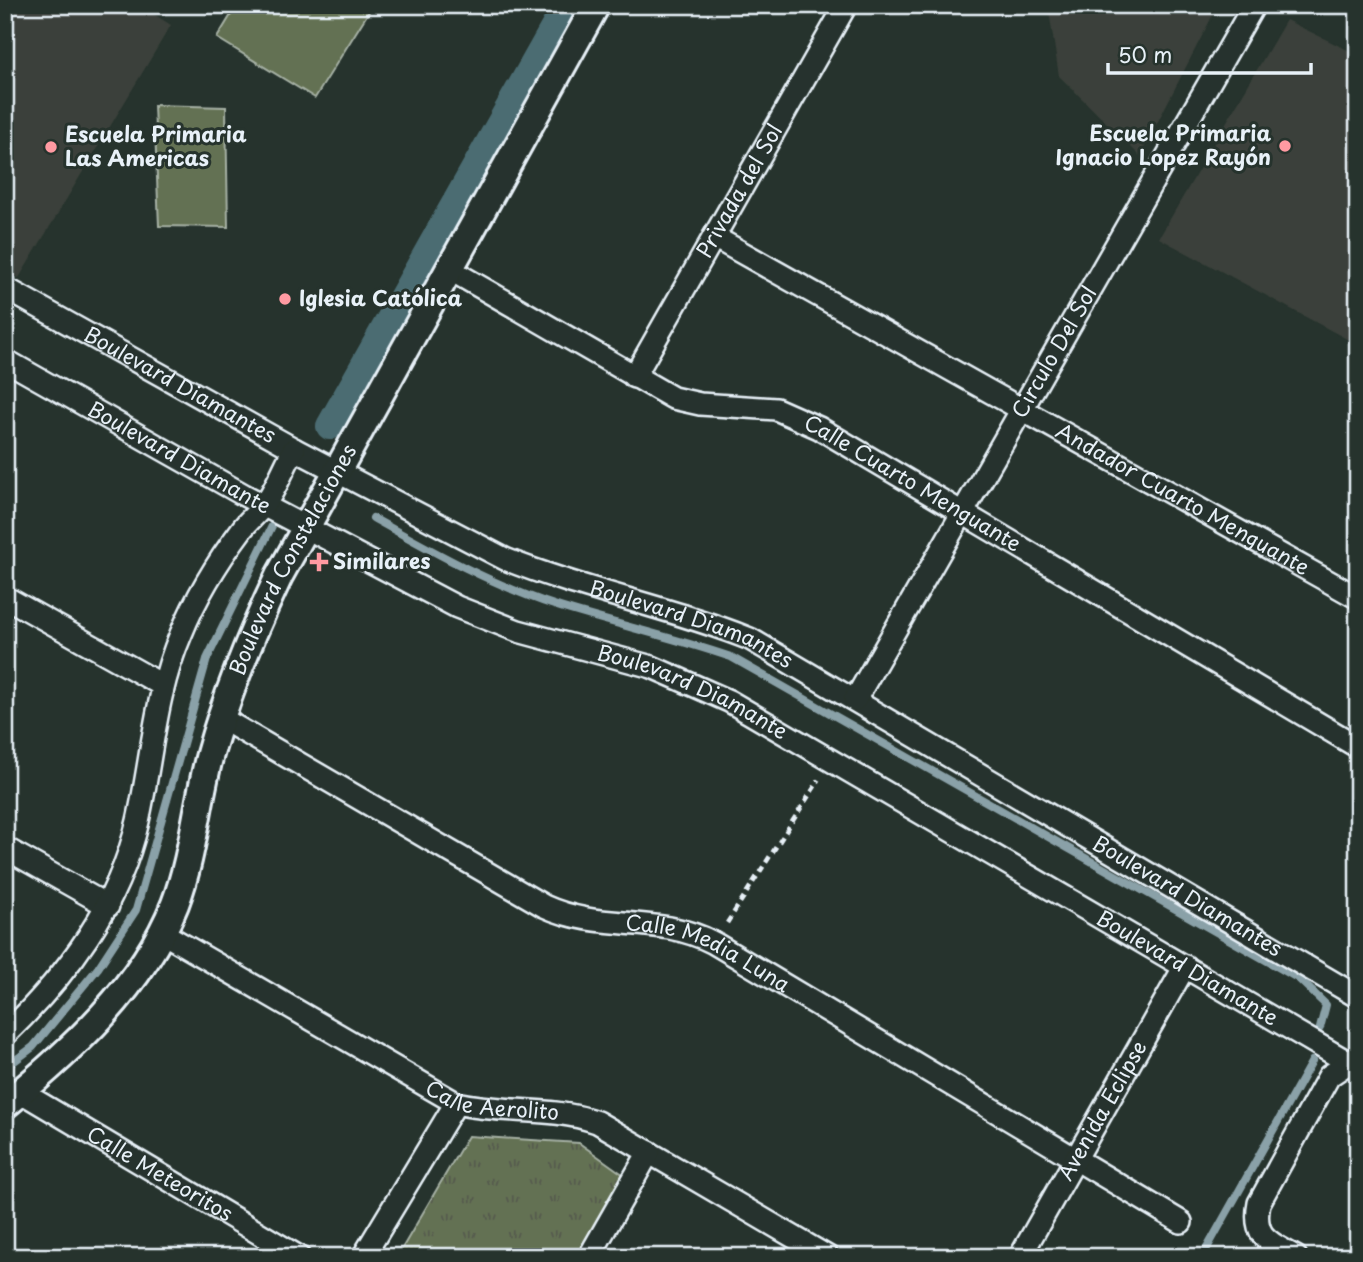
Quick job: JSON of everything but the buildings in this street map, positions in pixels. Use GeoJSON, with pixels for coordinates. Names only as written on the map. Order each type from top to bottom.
{"type":"FeatureCollection","features":[{"type":"Feature","properties":{"kind":"street","name":"Boulevard Constelaciones"},"geometry":{"type":"LineString","coordinates":[[13,1099],[53,1066],[107,1010],[162,932],[180,885],[221,718],[258,619],[596,5]]}},
{"type":"Feature","properties":{"kind":"street","name":"Privada del Sol"},"geometry":{"type":"LineString","coordinates":[[634,377],[846,5]]}},
{"type":"Feature","properties":{"kind":"street","name":"Circulo Del Sol"},"geometry":{"type":"LineString","coordinates":[[855,699],[1254,5]]}},
{"type":"Feature","properties":{"kind":"street","name":"Andador Cuarto Menguante"},"geometry":{"type":"LineString","coordinates":[[714,237],[1358,598]]}},
{"type":"Feature","properties":{"kind":"street","name":"Calle Cuarto Menguante"},"geometry":{"type":"LineString","coordinates":[[449,269],[673,398],[776,409],[794,415],[1358,747]]}},
{"type":"Feature","properties":{"kind":"street","name":"Boulevard Diamantes"},"geometry":{"type":"LineString","coordinates":[[5,288],[294,449],[505,559],[540,573],[671,609],[739,634],[855,699],[1358,998]]}},
{"type":"Feature","properties":{"kind":"street","name":"Boulevard Diamante"},"geometry":{"type":"LineString","coordinates":[[5,360],[403,580],[492,623],[639,664],[693,683],[1354,1062]]}},
{"type":"Feature","properties":{"kind":"street"},"geometry":{"type":"LineString","coordinates":[[5,1035],[39,1002],[108,906],[122,876],[137,822],[162,685],[181,633],[216,565],[244,526],[265,504],[294,449]]}},
{"type":"Feature","properties":{"kind":"street"},"geometry":{"type":"LineString","coordinates":[[5,597],[162,685]]}},
{"type":"Feature","properties":{"kind":"street","name":"Calle Media Luna"},"geometry":{"type":"LineString","coordinates":[[221,718],[544,906],[586,921],[680,928],[714,943],[1181,1222]]}},
{"type":"Feature","properties":{"kind":"street"},"geometry":{"type":"LineString","coordinates":[[5,848],[108,906]]}},
{"type":"Feature","properties":{"kind":"street","name":"Calle Aerolito"},"geometry":{"type":"LineString","coordinates":[[162,932],[456,1103],[482,1109],[570,1113],[597,1122],[828,1257]]}},
{"type":"Feature","properties":{"kind":"street","name":"Avenida Eclipse"},"geometry":{"type":"LineString","coordinates":[[1020,1257],[1185,966]]}},
{"type":"Feature","properties":{"kind":"street"},"geometry":{"type":"LineString","coordinates":[[1296,1257],[1261,1235],[1257,1226],[1259,1203],[1329,1076],[1354,1062]]}},
{"type":"Feature","properties":{"kind":"street","name":"Calle Meteoritos"},"geometry":{"type":"LineString","coordinates":[[13,1099],[299,1257]]}},
{"type":"Feature","properties":{"kind":"street"},"geometry":{"type":"LineString","coordinates":[[363,1257],[456,1103]]}},
{"type":"Feature","properties":{"kind":"street"},"geometry":{"type":"LineString","coordinates":[[589,1257],[649,1152]]}},
{"type":"Feature","properties":{"kind":"path"},"geometry":{"type":"LineString","coordinates":[[714,943],[831,761]]}},
{"type":"Feature","properties":{"kind":"shaded area","name":"Escuela Primaria Las Americas"},"geometry":{"type":"Polygon","coordinates":[[[5,5],[139,5],[171,25],[19,278],[5,270],[5,5]]]}},
{"type":"Feature","properties":{"kind":"shaded area"},"geometry":{"type":"Polygon","coordinates":[[[1048,5],[1218,5],[1140,156],[1059,76],[1048,5]]]}},
{"type":"Feature","properties":{"kind":"shaded area","name":"Escuela Primaria Ignacio Lopez Rayón"},"geometry":{"type":"Polygon","coordinates":[[[1286,20],[1358,55],[1358,345],[1159,238],[1286,20]]]}},
{"type":"Feature","properties":{"kind":"green space"},"geometry":{"type":"Polygon","coordinates":[[[237,5],[373,5],[315,98],[217,38],[237,5]]]}},
{"type":"Feature","properties":{"kind":"green space"},"geometry":{"type":"Polygon","coordinates":[[[154,105],[226,107],[228,227],[159,226],[154,105]]]}},
{"type":"Feature","properties":{"kind":"green space"},"geometry":{"type":"Polygon","coordinates":[[[468,1136],[579,1143],[624,1175],[578,1257],[397,1257],[468,1136]]]}},
{"type":"Feature","properties":{"kind":"waterway"},"geometry":{"type":"LineString","coordinates":[[330,426],[567,5]]}},
{"type":"Feature","properties":{"kind":"waterway"},"geometry":{"type":"LineString","coordinates":[[373,518],[463,566],[533,598],[731,657],[1299,979],[1326,1005],[1320,1028]]}},
{"type":"Feature","properties":{"kind":"waterway"},"geometry":{"type":"LineString","coordinates":[[5,1068],[33,1047],[98,968],[136,910],[207,659],[272,526]]}},
{"type":"Feature","properties":{"kind":"waterway"},"geometry":{"type":"LineString","coordinates":[[1202,1257],[1312,1061]]}},
{"type":"Feature","properties":{"kind":"place","name":"Escuela Primaria Ignacio Lopez Rayón"},"geometry":{"type":"Point","coordinates":[1285,146]}},
{"type":"Feature","properties":{"kind":"place","name":"Escuela Primaria Las Americas"},"geometry":{"type":"Point","coordinates":[51,147]}},
{"type":"Feature","properties":{"kind":"place","name":"Iglesia Católica"},"geometry":{"type":"Point","coordinates":[285,299]}},
{"type":"Feature","properties":{"kind":"place","name":"Similares"},"geometry":{"type":"Point","coordinates":[319,562]}}]}
